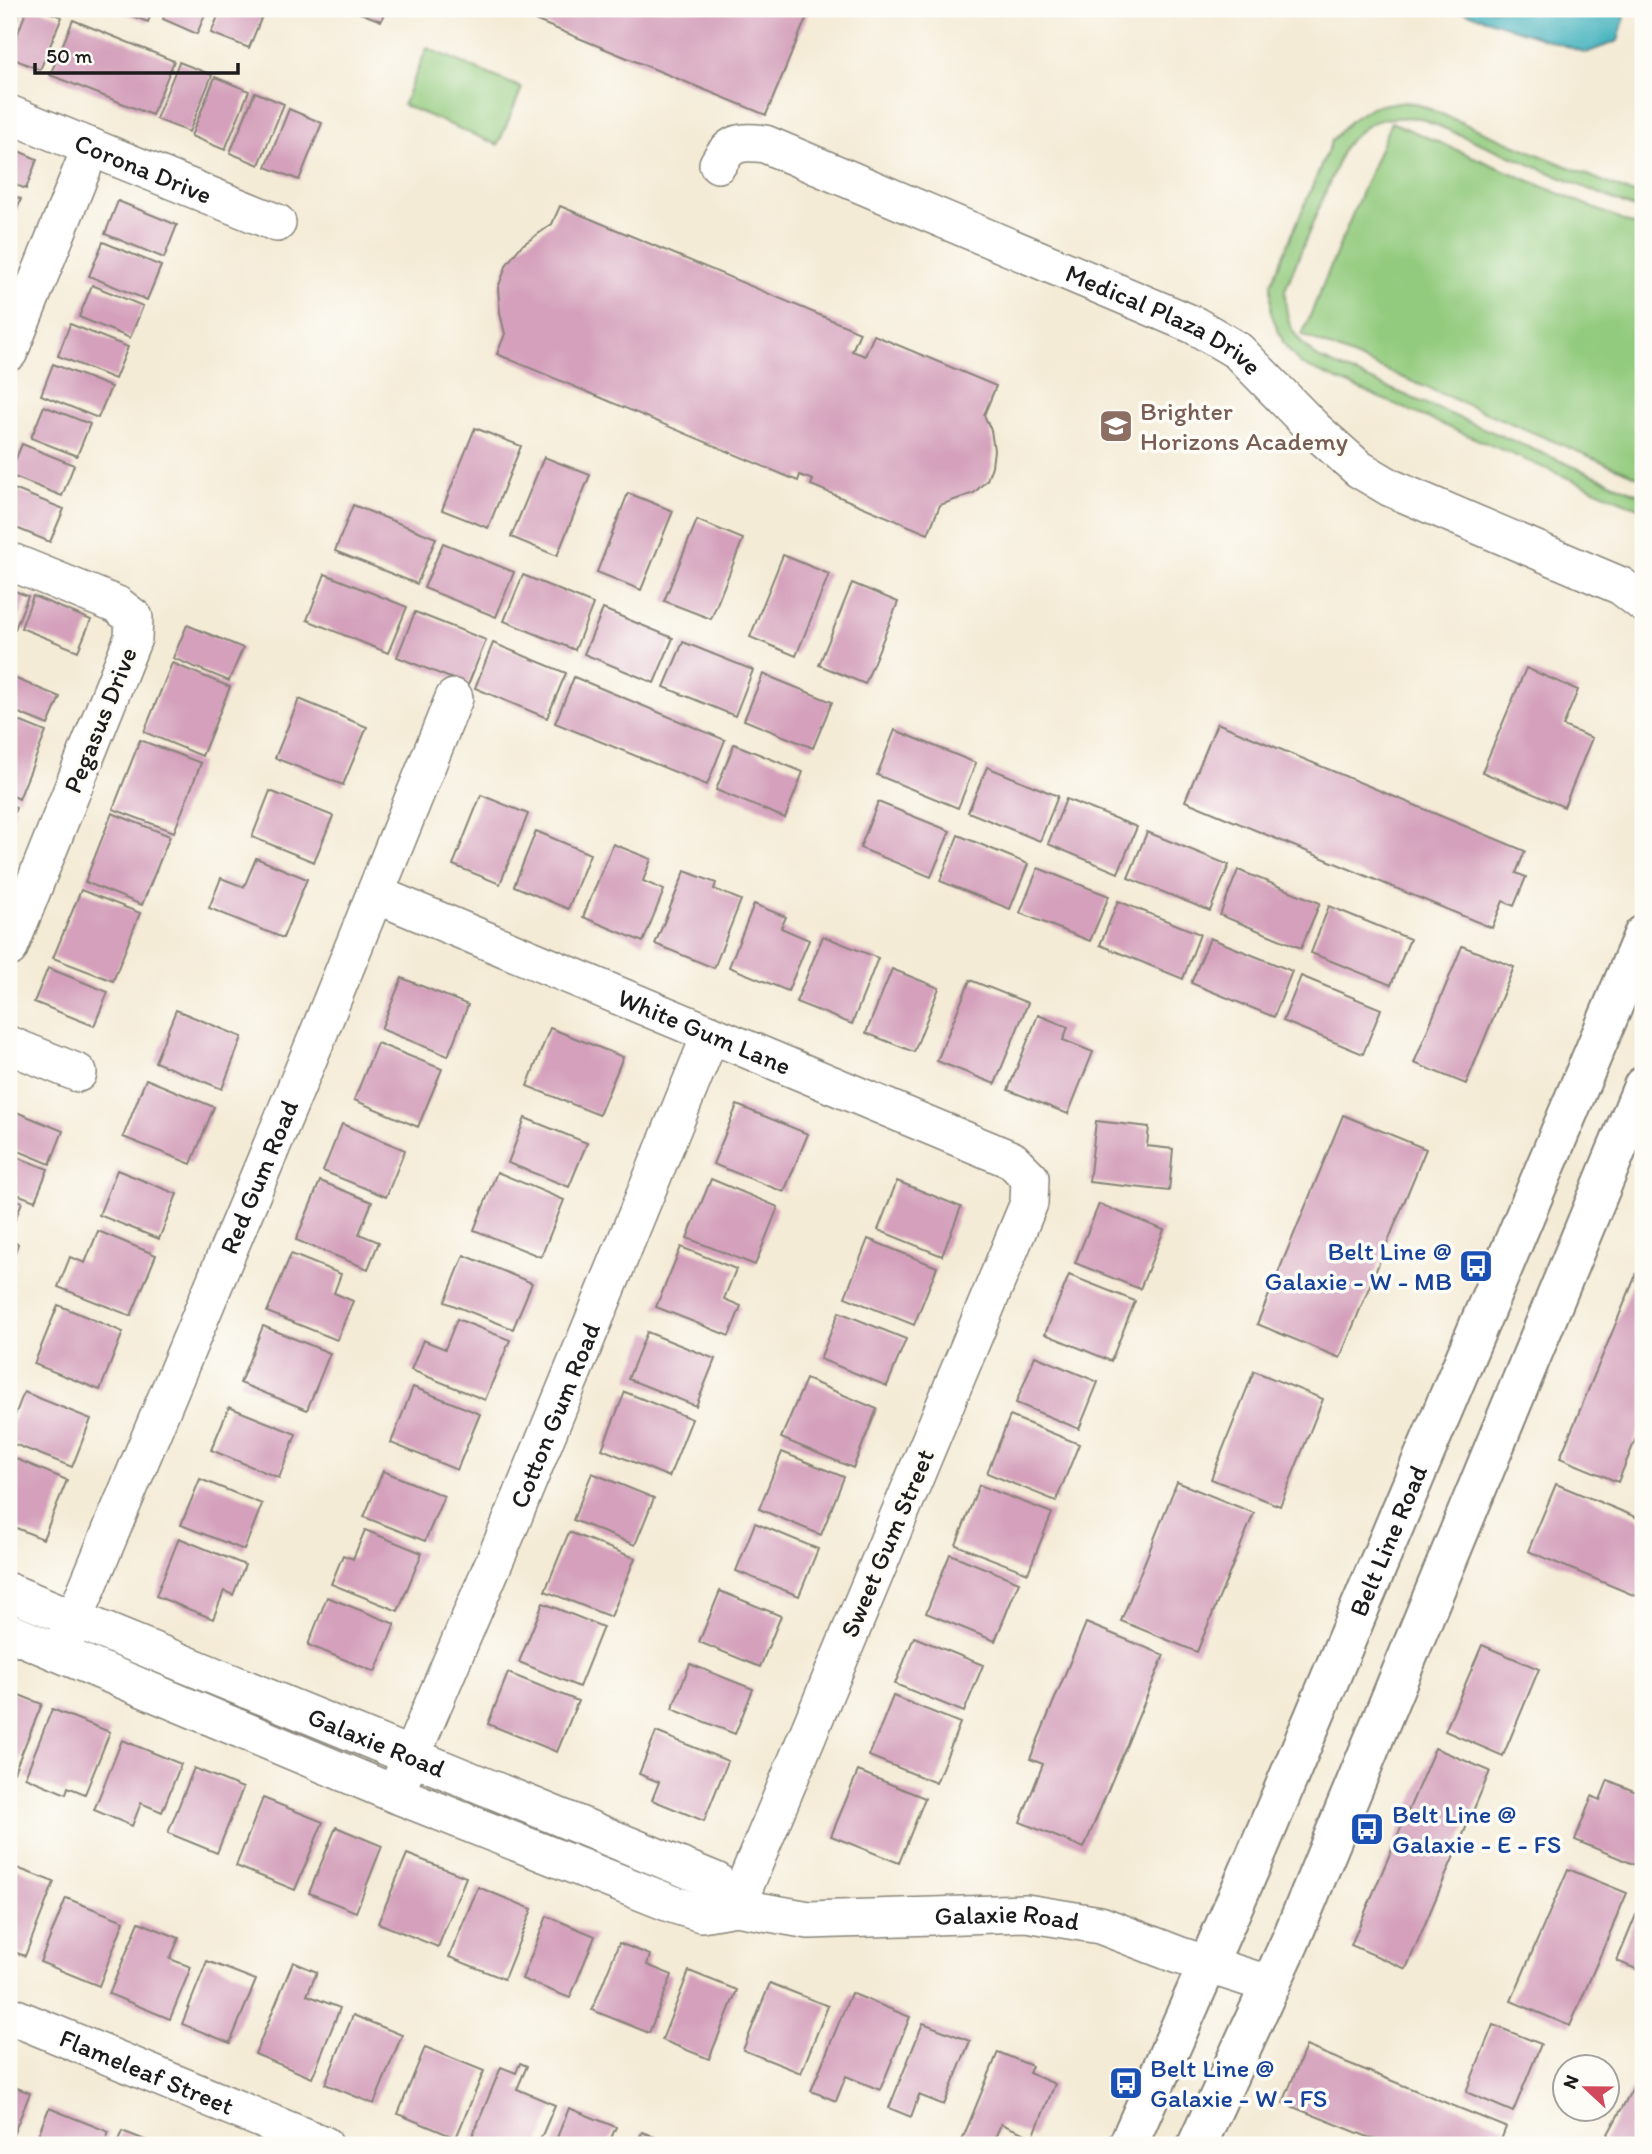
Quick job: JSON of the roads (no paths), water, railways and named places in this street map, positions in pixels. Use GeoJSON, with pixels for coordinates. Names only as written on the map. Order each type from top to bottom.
{"type":"FeatureCollection","features":[{"type":"Feature","properties":{"kind":"main road","name":"Belt Line Road"},"geometry":{"type":"LineString","coordinates":[[1128,2145],[1209,1965],[1643,935]]}},
{"type":"Feature","properties":{"kind":"main road"},"geometry":{"type":"LineString","coordinates":[[1197,2145],[1271,1985],[1643,1086]]}},
{"type":"Feature","properties":{"kind":"main road"},"geometry":{"type":"LineString","coordinates":[[1563,1124],[1619,1146]]}},
{"type":"Feature","properties":{"kind":"street","name":"Corona Drive"},"geometry":{"type":"LineString","coordinates":[[9,114],[277,223]]}},
{"type":"Feature","properties":{"kind":"street","name":"Medical Plaza Drive"},"geometry":{"type":"LineString","coordinates":[[718,164],[726,149],[744,141],[765,144],[1194,325],[1238,351],[1315,430],[1359,469],[1391,488],[1636,592]]}},
{"type":"Feature","properties":{"kind":"street"},"geometry":{"type":"LineString","coordinates":[[9,352],[91,147]]}},
{"type":"Feature","properties":{"kind":"street","name":"Pegasus Drive"},"geometry":{"type":"LineString","coordinates":[[9,561],[117,605],[134,618],[133,638],[9,948]]}},
{"type":"Feature","properties":{"kind":"street","name":"Red Gum Road"},"geometry":{"type":"LineString","coordinates":[[60,1653],[454,698]]}},
{"type":"Feature","properties":{"kind":"street","name":"White Gum Lane"},"geometry":{"type":"LineString","coordinates":[[374,894],[1012,1160],[1030,1178]]}},
{"type":"Feature","properties":{"kind":"street","name":"Cotton Gum Road"},"geometry":{"type":"LineString","coordinates":[[395,1794],[512,1520],[711,1034]]}},
{"type":"Feature","properties":{"kind":"street"},"geometry":{"type":"LineString","coordinates":[[9,1045],[78,1073]]}},
{"type":"Feature","properties":{"kind":"street","name":"Sweet Gum Street"},"geometry":{"type":"LineString","coordinates":[[736,1907],[1030,1203],[1030,1178]]}},
{"type":"Feature","properties":{"kind":"street","name":"Galaxie Road"},"geometry":{"type":"LineString","coordinates":[[9,1592],[716,1881],[736,1907]]}},
{"type":"Feature","properties":{"kind":"street","name":"Galaxie Road"},"geometry":{"type":"LineString","coordinates":[[9,1632],[395,1794],[672,1904],[701,1913],[736,1907],[809,1920],[1026,1913],[1100,1925],[1271,1985]]}},
{"type":"Feature","properties":{"kind":"street","name":"Flameleaf Street"},"geometry":{"type":"LineString","coordinates":[[9,2015],[324,2145]]}},
{"type":"Feature","properties":{"kind":"water"},"geometry":{"type":"Polygon","coordinates":[[[1456,9],[1627,9],[1618,41],[1586,53],[1456,9]]]}},
{"type":"Feature","properties":{"kind":"place","name":"Brighter Horizons Academy"},"geometry":{"type":"Point","coordinates":[1116,426]}},
{"type":"Feature","properties":{"kind":"place","name":"Belt Line @ Galaxie - W - MB"},"geometry":{"type":"Point","coordinates":[1476,1266]}},
{"type":"Feature","properties":{"kind":"place","name":"Belt Line @ Galaxie - E - FS"},"geometry":{"type":"Point","coordinates":[1367,1829]}},
{"type":"Feature","properties":{"kind":"place","name":"Belt Line @ Galaxie - W - FS"},"geometry":{"type":"Point","coordinates":[1126,2083]}}]}
